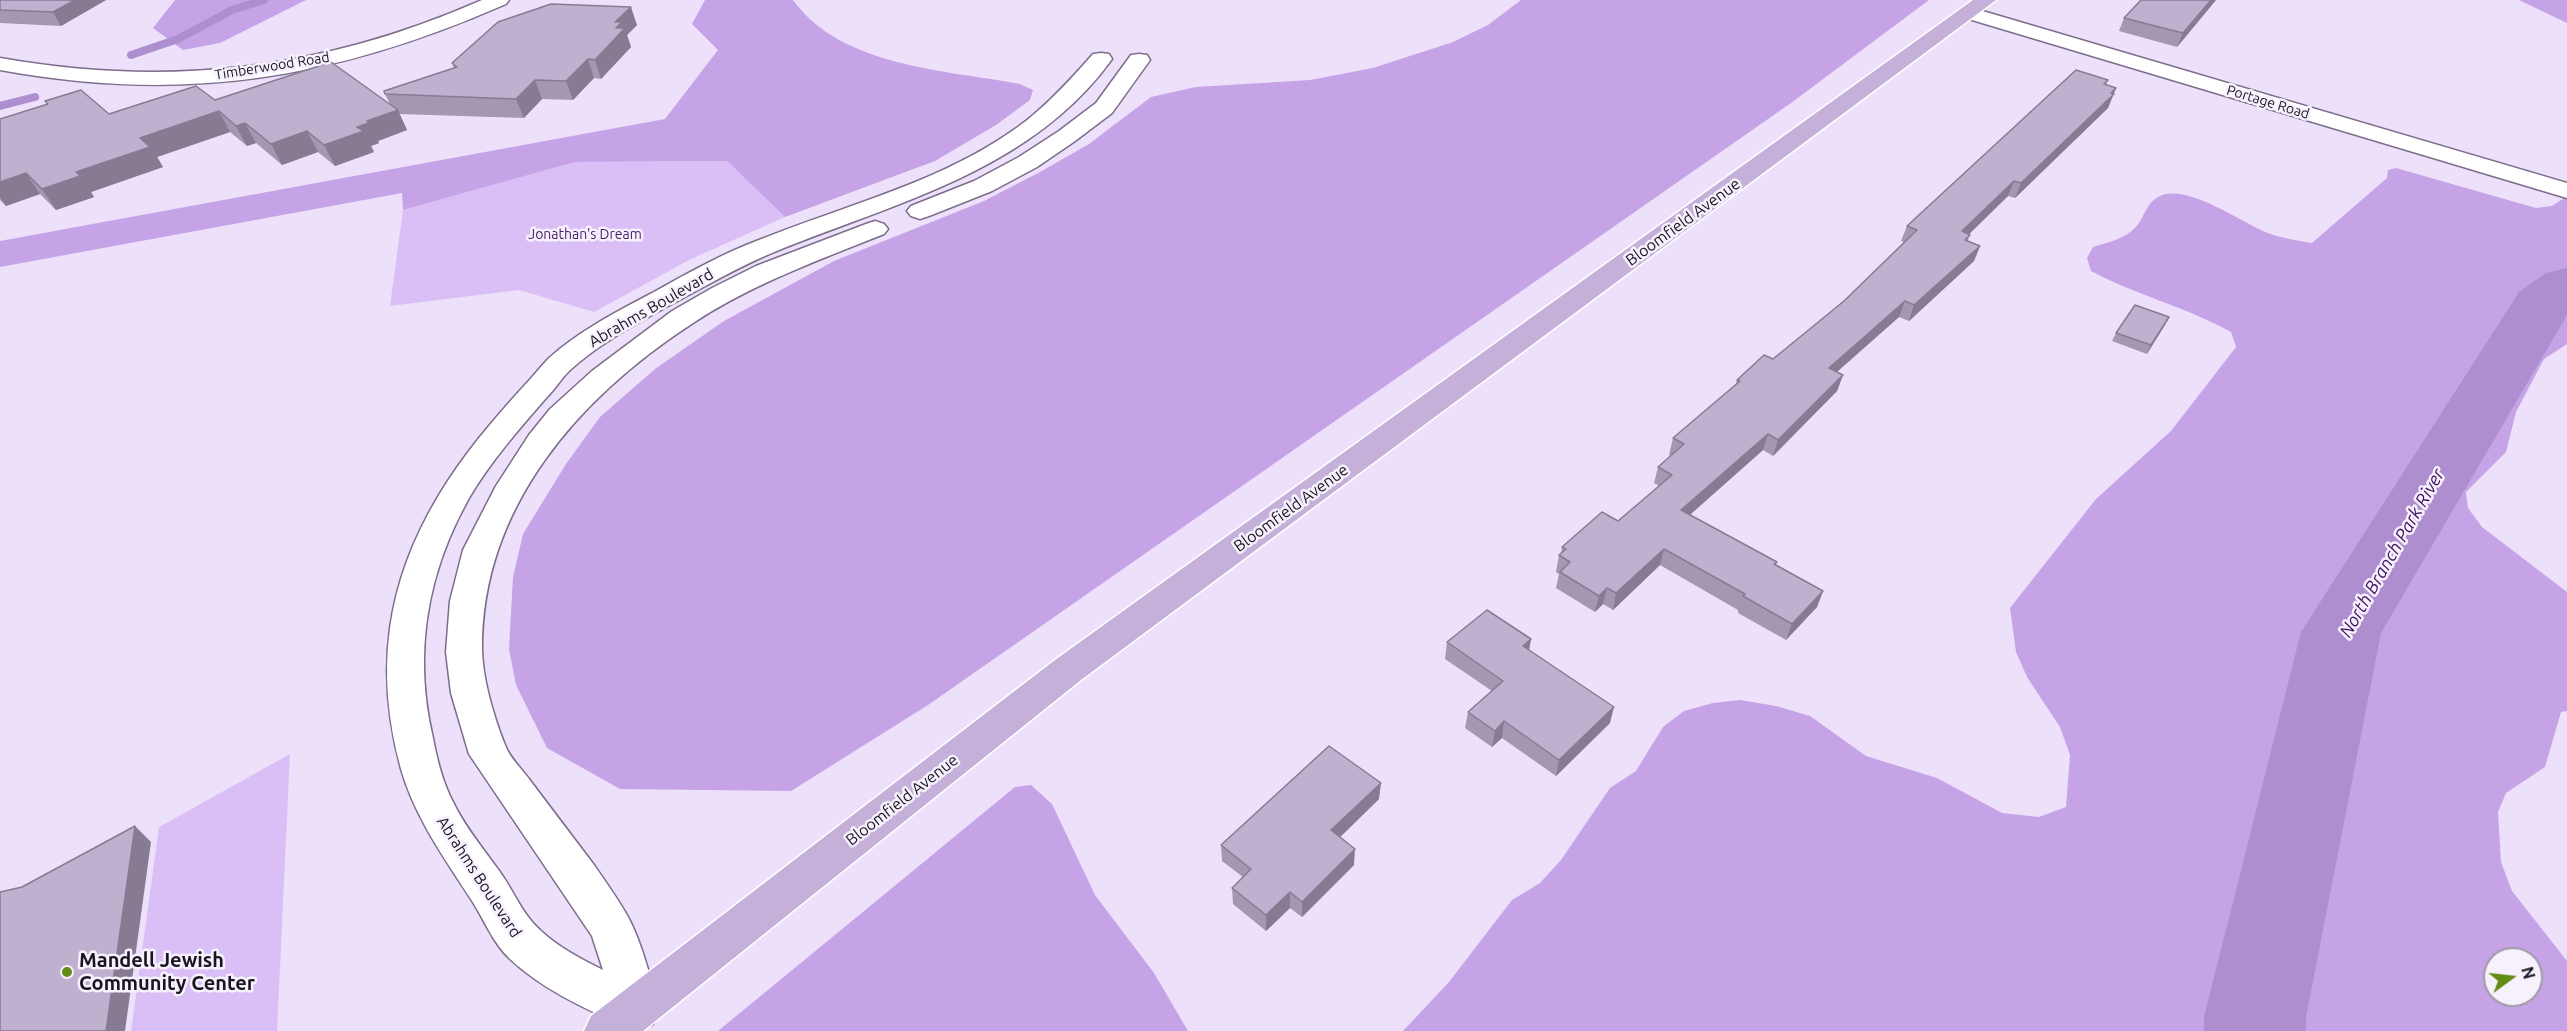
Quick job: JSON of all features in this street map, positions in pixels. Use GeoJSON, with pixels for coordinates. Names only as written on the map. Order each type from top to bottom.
{"type":"FeatureCollection","features":[{"type":"Feature","properties":{"kind":"main road","name":"Bloomfield Avenue"},"geometry":{"type":"LineString","coordinates":[[622,1020],[1068,670],[1977,7]]}},
{"type":"Feature","properties":{"kind":"street","name":"Timberwood Road"},"geometry":{"type":"LineString","coordinates":[[0,64],[100,78],[158,79],[246,73],[307,63],[377,46],[436,27],[499,0]]}},
{"type":"Feature","properties":{"kind":"street","name":"Portage Road"},"geometry":{"type":"LineString","coordinates":[[1977,7],[2567,191]]}},
{"type":"Feature","properties":{"kind":"street","name":"Abrahms Boulevard"},"geometry":{"type":"LineString","coordinates":[[622,1020],[521,943],[438,814],[423,776],[404,701],[402,662],[407,622],[417,580],[434,533],[462,482],[518,410],[559,365],[599,336],[729,263],[767,245],[913,191],[993,153],[1046,119],[1079,89],[1101,59]]}},
{"type":"Feature","properties":{"kind":"street","name":"Abrahms Boulevard"},"geometry":{"type":"LineString","coordinates":[[622,1020],[612,929],[580,880],[488,754],[470,693],[465,652],[468,601],[480,550],[512,486],[540,442],[561,416],[602,377],[682,317],[766,272],[983,186],[1028,162],[1068,136],[1104,108],[1139,60]]}},
{"type":"Feature","properties":{"kind":"green space","name":"Jonathan's Dream"},"geometry":{"type":"Polygon","coordinates":[[[727,161],[785,217],[689,260],[594,312],[519,290],[390,306],[403,210],[575,162],[727,161]]]}},
{"type":"Feature","properties":{"kind":"green space"},"geometry":{"type":"Polygon","coordinates":[[[290,754],[277,1031],[131,1031],[159,827],[290,754]]]}},
{"type":"Feature","properties":{"kind":"shaded area"},"geometry":{"type":"Polygon","coordinates":[[[175,0],[306,0],[220,43],[183,50],[153,28],[175,0]]]}},
{"type":"Feature","properties":{"kind":"shaded area"},"geometry":{"type":"Polygon","coordinates":[[[705,0],[793,0],[813,22],[838,39],[866,52],[928,69],[1020,84],[1033,90],[1030,100],[996,125],[935,161],[785,217],[727,161],[575,162],[403,210],[402,193],[0,267],[0,241],[665,119],[718,50],[692,24],[705,0]]]}},
{"type":"Feature","properties":{"kind":"shaded area"},"geometry":{"type":"Polygon","coordinates":[[[1521,0],[1929,0],[1791,103],[928,705],[791,791],[620,789],[547,748],[516,685],[509,649],[513,577],[523,534],[566,464],[600,417],[655,369],[724,321],[834,261],[984,201],[1040,172],[1089,144],[1151,97],[1196,87],[1310,80],[1373,68],[1453,42],[1488,25],[1521,0]]]}},
{"type":"Feature","properties":{"kind":"shaded area"},"geometry":{"type":"Polygon","coordinates":[[[2519,0],[2567,0],[2567,23],[2519,0]]]}},
{"type":"Feature","properties":{"kind":"shaded area"},"geometry":{"type":"Polygon","coordinates":[[[2396,168],[2536,208],[2552,206],[2567,196],[2567,344],[2544,359],[2516,412],[2506,452],[2466,492],[2468,508],[2482,527],[2567,592],[2567,711],[2561,712],[2545,767],[2506,793],[2498,812],[2501,862],[2512,891],[2567,961],[2567,1031],[1403,1031],[1449,982],[1512,900],[1540,883],[1561,860],[1610,788],[1636,771],[1663,727],[1684,711],[1713,703],[1740,700],[1776,706],[1810,716],[1866,756],[1937,778],[2002,813],[2039,817],[2066,807],[2070,755],[2060,727],[2027,677],[2016,652],[2010,608],[2096,499],[2171,431],[2236,347],[2231,332],[2091,271],[2087,258],[2093,247],[2131,232],[2155,199],[2171,194],[2198,199],[2269,233],[2312,243],[2387,178],[2388,170],[2396,168]]]}},
{"type":"Feature","properties":{"kind":"shaded area"},"geometry":{"type":"Polygon","coordinates":[[[1031,785],[1052,804],[1095,895],[1154,973],[1188,1031],[718,1031],[1015,787],[1031,785]]]}},
{"type":"Feature","properties":{"kind":"building"},"geometry":{"type":"Polygon","coordinates":[[[0,0],[75,0],[53,12],[0,10],[0,0]]]}},
{"type":"Feature","properties":{"kind":"building"},"geometry":{"type":"Polygon","coordinates":[[[2141,0],[2211,0],[2183,33],[2124,18],[2141,0]]]}},
{"type":"Feature","properties":{"kind":"building"},"geometry":{"type":"Polygon","coordinates":[[[551,4],[631,7],[615,22],[622,22],[616,28],[625,28],[595,60],[588,59],[566,81],[535,80],[516,99],[385,94],[384,91],[457,67],[452,63],[498,22],[551,4]]]}},
{"type":"Feature","properties":{"kind":"building"},"geometry":{"type":"Polygon","coordinates":[[[331,62],[398,110],[357,127],[364,131],[324,145],[307,131],[271,144],[245,123],[236,126],[219,111],[140,138],[150,147],[76,172],[80,176],[42,189],[26,173],[0,182],[0,119],[48,104],[45,101],[81,90],[109,114],[196,86],[215,100],[331,62]]]}},
{"type":"Feature","properties":{"kind":"building"},"geometry":{"type":"Polygon","coordinates":[[[2076,70],[2108,80],[2104,84],[2116,88],[2111,93],[2114,94],[2021,183],[2014,181],[1962,231],[1970,235],[1965,240],[1980,246],[1914,305],[1905,301],[1829,368],[1843,375],[1778,440],[1768,434],[1681,510],[1777,562],[1774,564],[1823,591],[1792,624],[1743,596],[1745,594],[1664,549],[1616,593],[1607,588],[1599,596],[1560,572],[1570,562],[1559,555],[1566,549],[1562,547],[1602,512],[1618,521],[1672,475],[1658,467],[1684,444],[1673,438],[1740,381],[1737,380],[1764,355],[1773,359],[1844,301],[1917,230],[1907,226],[2076,70]]]}},
{"type":"Feature","properties":{"kind":"building"},"geometry":{"type":"Polygon","coordinates":[[[2135,305],[2169,317],[2151,345],[2116,333],[2135,305]]]}},
{"type":"Feature","properties":{"kind":"building"},"geometry":{"type":"Polygon","coordinates":[[[1487,610],[1531,639],[1523,646],[1614,707],[1559,760],[1504,721],[1495,731],[1468,712],[1503,681],[1447,642],[1487,610]]]}},
{"type":"Feature","properties":{"kind":"building"},"geometry":{"type":"Polygon","coordinates":[[[1329,746],[1381,783],[1331,830],[1355,849],[1302,902],[1290,892],[1266,915],[1232,888],[1251,869],[1221,845],[1329,746]]]}},
{"type":"Feature","properties":{"kind":"building","name":"Mandell Jewish Community Center"},"geometry":{"type":"Polygon","coordinates":[[[135,826],[106,1031],[0,1031],[0,892],[22,887],[135,826]]]}},
{"type":"Feature","properties":{"kind":"waterway"},"geometry":{"type":"LineString","coordinates":[[131,55],[178,39],[232,10],[264,0]]}},
{"type":"Feature","properties":{"kind":"waterway"},"geometry":{"type":"LineString","coordinates":[[0,106],[35,97]]}},
{"type":"Feature","properties":{"kind":"waterway","name":"North Branch Park River"},"geometry":{"type":"LineString","coordinates":[[2255,1031],[2255,1017],[2341,632],[2541,305],[2567,286]]}},
{"type":"Feature","properties":{"kind":"place","name":"Mandell Jewish Community Center"},"geometry":{"type":"Point","coordinates":[67,972]}}]}
